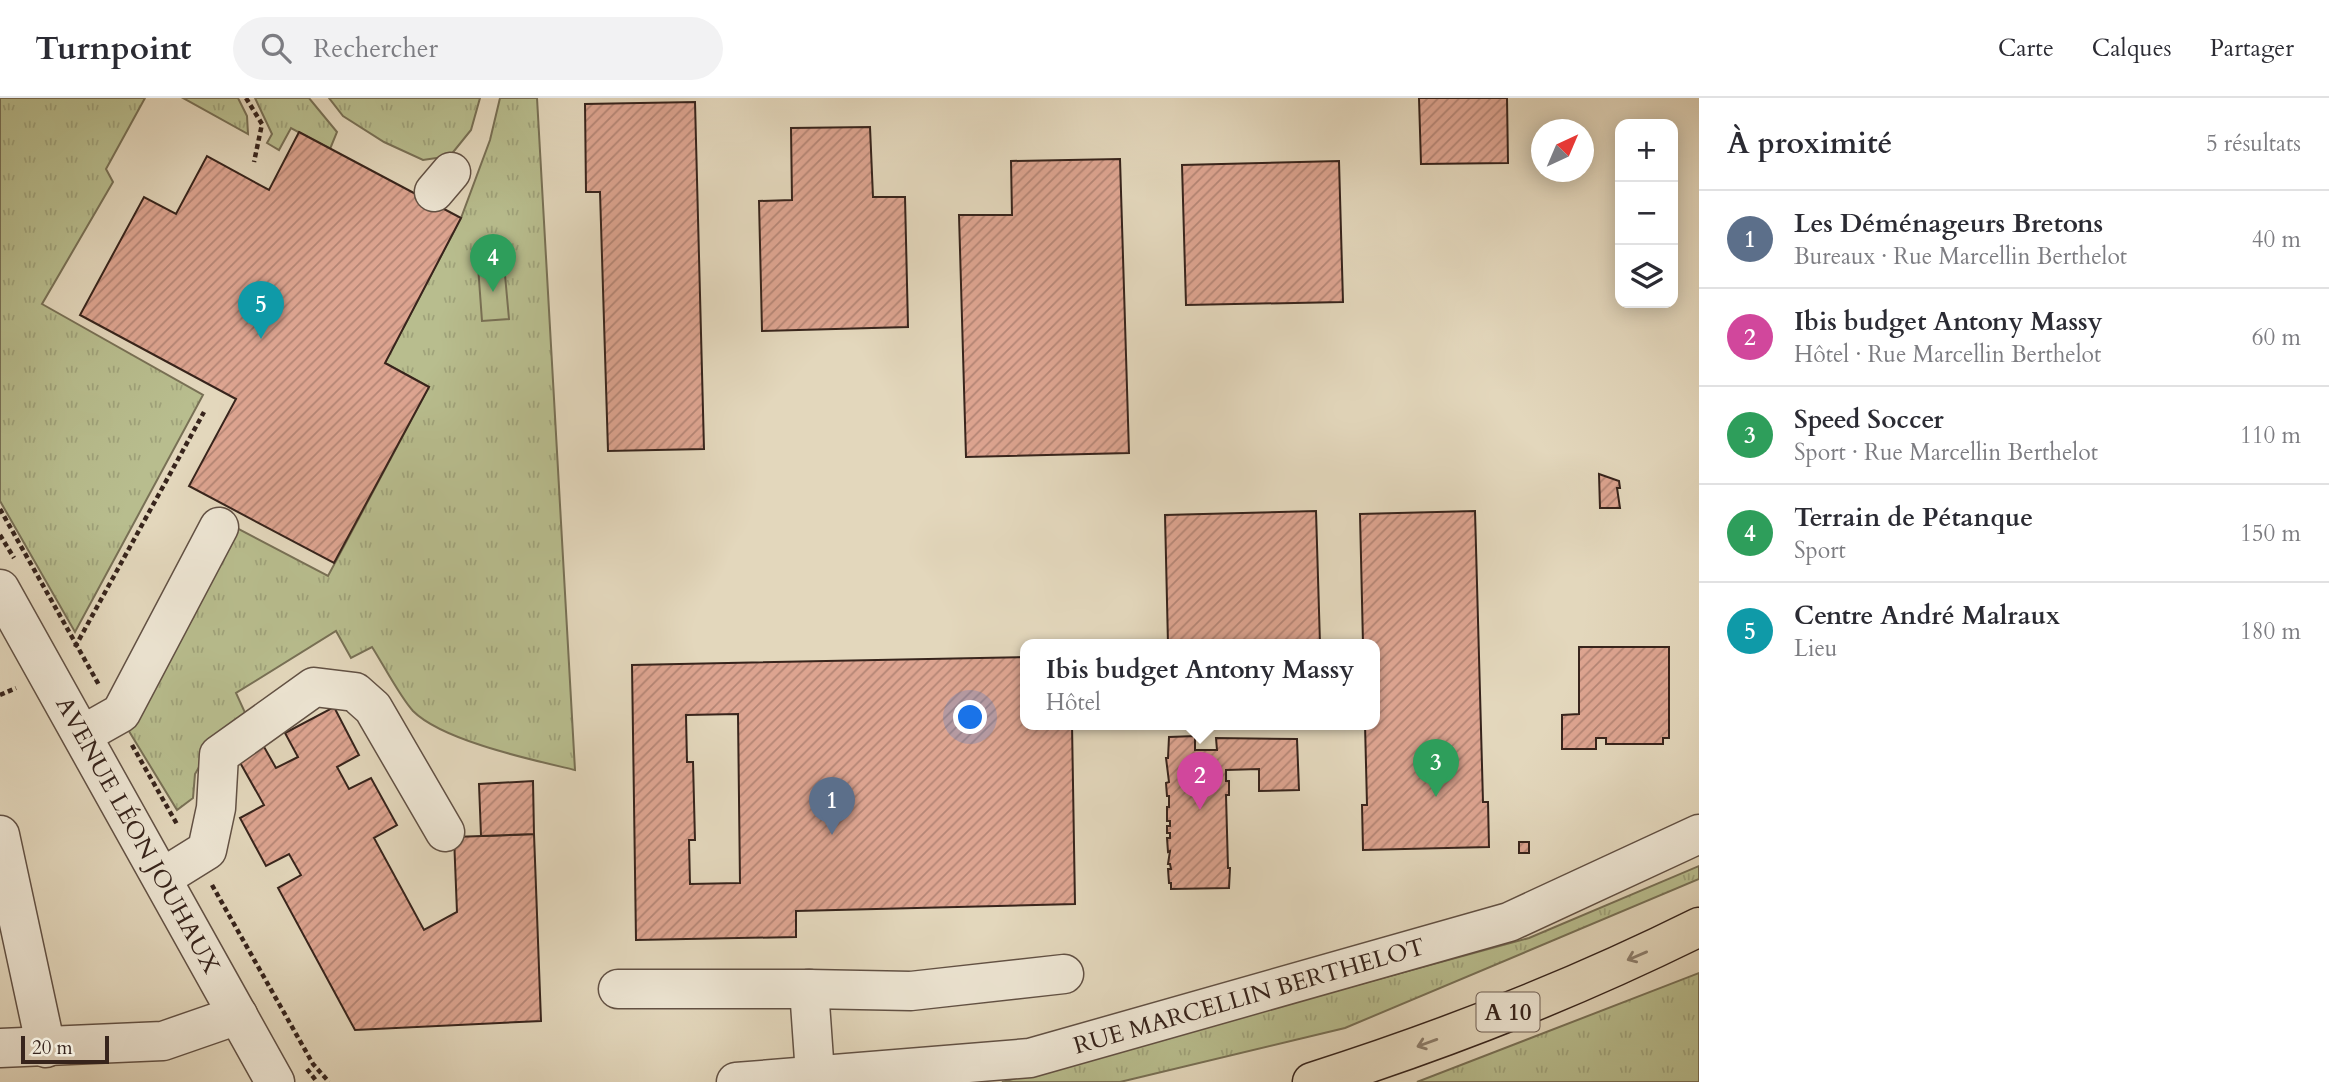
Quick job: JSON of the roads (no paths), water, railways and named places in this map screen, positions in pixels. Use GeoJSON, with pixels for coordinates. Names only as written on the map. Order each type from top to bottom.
{"type":"FeatureCollection","features":[{"type":"Feature","properties":{"kind":"highway","name":"A 10"},"geometry":{"type":"LineString","coordinates":[[1312,1082],[1481,1023],[1653,950],[1699,927]]}},
{"type":"Feature","properties":{"kind":"street"},"geometry":{"type":"LineString","coordinates":[[82,735],[121,713],[219,527]]}},
{"type":"Feature","properties":{"kind":"street","name":"AVENUE LÉON JOUHAUX"},"geometry":{"type":"LineString","coordinates":[[0,589],[275,1082]]}},
{"type":"Feature","properties":{"kind":"street"},"geometry":{"type":"LineString","coordinates":[[162,878],[207,850],[216,808],[219,755],[314,688],[355,692],[373,708],[445,832]]}},
{"type":"Feature","properties":{"kind":"street","name":"RUE MARCELLIN BERTHELOT"},"geometry":{"type":"LineString","coordinates":[[736,1082],[1030,1058],[1509,922],[1699,834]]}},
{"type":"Feature","properties":{"kind":"street"},"geometry":{"type":"LineString","coordinates":[[0,835],[46,1048]]}},
{"type":"Feature","properties":{"kind":"street"},"geometry":{"type":"LineString","coordinates":[[618,989],[911,991],[1064,974]]}},
{"type":"Feature","properties":{"kind":"street"},"geometry":{"type":"LineString","coordinates":[[809,989],[815,1074]]}},
{"type":"Feature","properties":{"kind":"street"},"geometry":{"type":"LineString","coordinates":[[0,1048],[163,1041],[238,1015]]}},
{"type":"Feature","properties":{"kind":"place","name":"Terrain de Pétanque"},"geometry":{"type":"Point","coordinates":[493,292]}},
{"type":"Feature","properties":{"kind":"place","name":"Centre André Malraux"},"geometry":{"type":"Point","coordinates":[261,339]}},
{"type":"Feature","properties":{"kind":"place","name":"Speed Soccer"},"geometry":{"type":"Point","coordinates":[1436,797]}},
{"type":"Feature","properties":{"kind":"place","name":"Ibis budget Antony Massy"},"geometry":{"type":"Point","coordinates":[1200,810]}},
{"type":"Feature","properties":{"kind":"place","name":"Les Déménageurs Bretons"},"geometry":{"type":"Point","coordinates":[832,835]}}]}
